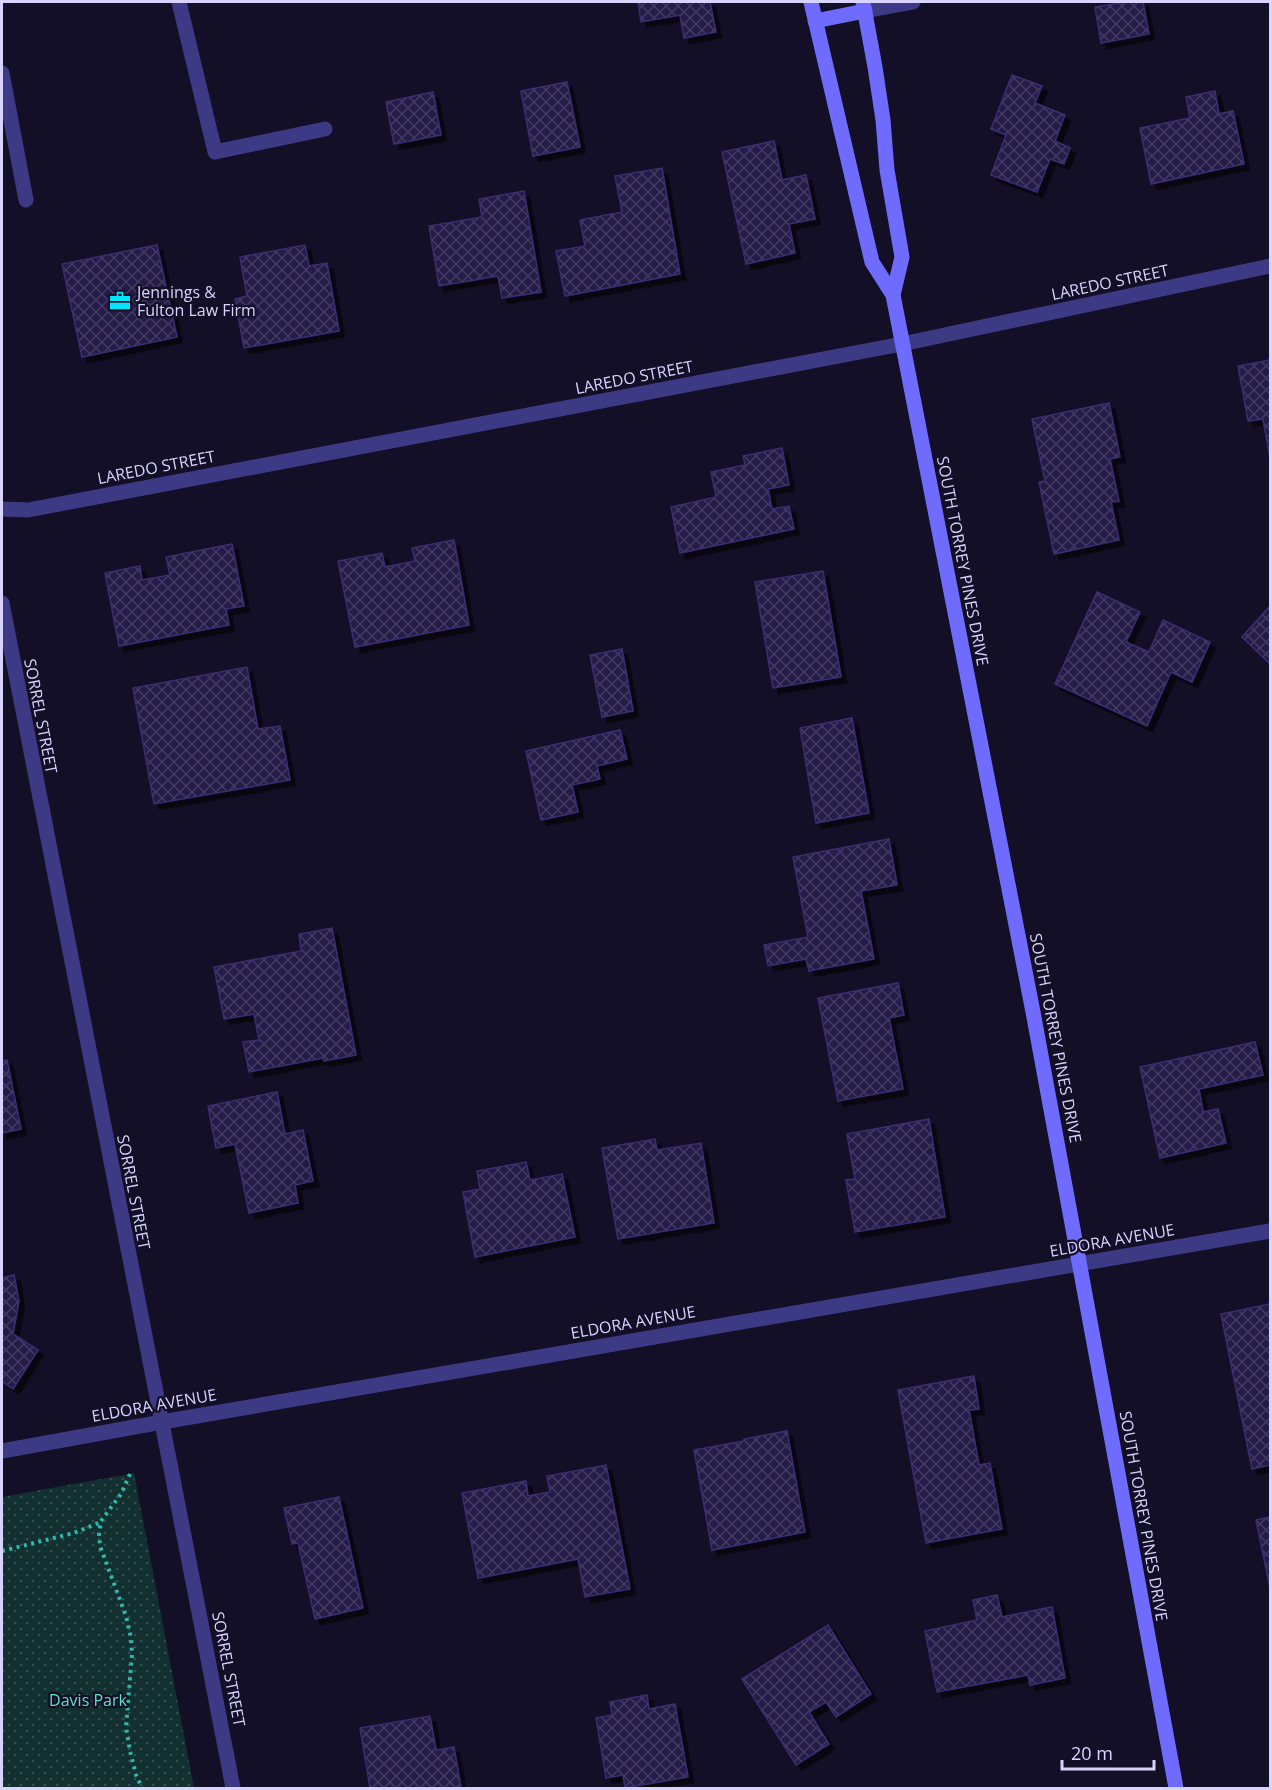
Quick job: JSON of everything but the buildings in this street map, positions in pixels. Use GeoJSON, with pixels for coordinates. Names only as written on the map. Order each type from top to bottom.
{"type":"FeatureCollection","features":[{"type":"Feature","properties":{"kind":"street"},"geometry":{"type":"LineString","coordinates":[[179,2],[215,153],[325,129]]}},
{"type":"Feature","properties":{"kind":"street","name":"SOUTH TORREY PINES DRIVE"},"geometry":{"type":"LineString","coordinates":[[811,2],[872,262],[893,295],[1029,989],[1176,1788]]}},
{"type":"Feature","properties":{"kind":"street"},"geometry":{"type":"LineString","coordinates":[[815,21],[864,6],[913,2]]}},
{"type":"Feature","properties":{"kind":"street","name":"SOUTH TORREY PINES DRIVE"},"geometry":{"type":"LineString","coordinates":[[864,6],[883,120],[886,170],[902,257],[893,295]]}},
{"type":"Feature","properties":{"kind":"street"},"geometry":{"type":"LineString","coordinates":[[2,73],[26,200]]}},
{"type":"Feature","properties":{"kind":"street","name":"LAREDO STREET"},"geometry":{"type":"LineString","coordinates":[[2,509],[28,510],[903,344],[1270,266]]}},
{"type":"Feature","properties":{"kind":"street","name":"SORREL STREET"},"geometry":{"type":"LineString","coordinates":[[2,603],[71,970],[233,1788]]}},
{"type":"Feature","properties":{"kind":"street","name":"ELDORA AVENUE"},"geometry":{"type":"LineString","coordinates":[[2,1451],[1270,1231]]}},
{"type":"Feature","properties":{"kind":"path"},"geometry":{"type":"LineString","coordinates":[[130,1474],[121,1494],[101,1521],[99,1533],[100,1546],[126,1616],[131,1638],[132,1654],[126,1727],[130,1751],[142,1788]]}},
{"type":"Feature","properties":{"kind":"path"},"geometry":{"type":"LineString","coordinates":[[2,1551],[74,1533],[101,1521]]}},
{"type":"Feature","properties":{"kind":"green space","name":"Davis Park"},"geometry":{"type":"Polygon","coordinates":[[[134,1473],[194,1788],[2,1788],[2,1497],[134,1473]]]}},
{"type":"Feature","properties":{"kind":"place","name":"Jennings & Fulton Law Firm"},"geometry":{"type":"Point","coordinates":[120,301]}}]}
